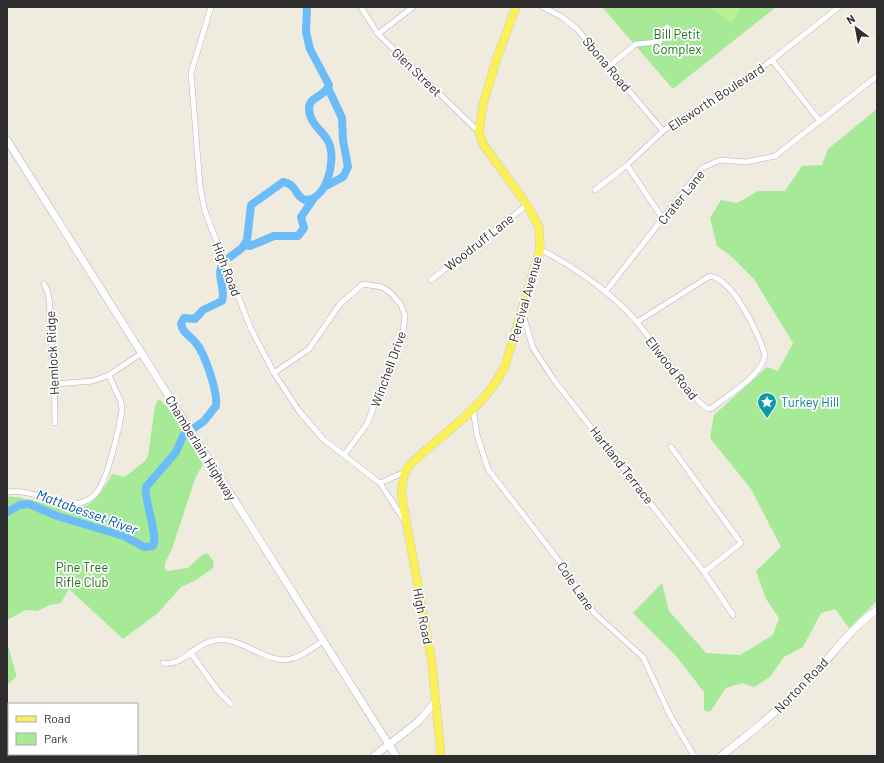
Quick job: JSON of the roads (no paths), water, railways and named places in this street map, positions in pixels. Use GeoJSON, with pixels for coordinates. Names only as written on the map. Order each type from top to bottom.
{"type":"FeatureCollection","features":[{"type":"Feature","properties":{"kind":"main road"},"geometry":{"type":"LineString","coordinates":[[479,132],[483,104],[496,58],[516,7]]}},
{"type":"Feature","properties":{"kind":"main road","name":"Percival Avenue"},"geometry":{"type":"LineString","coordinates":[[405,472],[424,452],[473,409],[500,377],[505,366],[540,249],[539,227],[528,204],[483,144],[479,132]]}},
{"type":"Feature","properties":{"kind":"main road","name":"Chamberlain Highway"},"geometry":{"type":"LineString","coordinates":[[7,140],[396,756]]}},
{"type":"Feature","properties":{"kind":"main road"},"geometry":{"type":"LineString","coordinates":[[405,472],[402,489],[406,524]]}},
{"type":"Feature","properties":{"kind":"main road","name":"High Road"},"geometry":{"type":"LineString","coordinates":[[406,524],[430,651],[441,756]]}},
{"type":"Feature","properties":{"kind":"main road","name":"Norton Road"},"geometry":{"type":"LineString","coordinates":[[721,756],[803,687],[849,633],[877,610]]}},
{"type":"Feature","properties":{"kind":"main road"},"geometry":{"type":"LineString","coordinates":[[374,756],[418,722],[435,702]]}},
{"type":"Feature","properties":{"kind":"street","name":"High Road"},"geometry":{"type":"LineString","coordinates":[[211,7],[191,73],[202,196],[205,211],[242,308],[251,329],[274,373],[299,411],[318,434],[380,483],[406,524]]}},
{"type":"Feature","properties":{"kind":"street","name":"Glen Street"},"geometry":{"type":"LineString","coordinates":[[361,7],[378,34],[479,132]]}},
{"type":"Feature","properties":{"kind":"street"},"geometry":{"type":"LineString","coordinates":[[378,34],[413,7]]}},
{"type":"Feature","properties":{"kind":"street","name":"Sbona Road"},"geometry":{"type":"LineString","coordinates":[[543,7],[562,17],[577,29],[663,131]]}},
{"type":"Feature","properties":{"kind":"street","name":"Ellsworth Boulevard"},"geometry":{"type":"LineString","coordinates":[[595,190],[627,165],[663,131],[683,117],[720,97],[772,60],[839,7]]}},
{"type":"Feature","properties":{"kind":"street"},"geometry":{"type":"LineString","coordinates":[[609,66],[636,44],[659,42],[667,27]]}},
{"type":"Feature","properties":{"kind":"street"},"geometry":{"type":"LineString","coordinates":[[772,60],[819,120]]}},
{"type":"Feature","properties":{"kind":"street","name":"Crater Lane"},"geometry":{"type":"LineString","coordinates":[[606,291],[702,168],[720,160],[746,162],[775,156],[877,76]]}},
{"type":"Feature","properties":{"kind":"street"},"geometry":{"type":"LineString","coordinates":[[627,165],[663,219]]}},
{"type":"Feature","properties":{"kind":"street","name":"Woodruff Lane"},"geometry":{"type":"LineString","coordinates":[[432,280],[528,204]]}},
{"type":"Feature","properties":{"kind":"street","name":"Ellwood Road"},"geometry":{"type":"LineString","coordinates":[[540,249],[588,278],[606,291],[637,322],[699,402],[708,409],[754,375],[764,362],[765,355],[746,314],[722,281],[715,276],[706,278],[637,322]]}},
{"type":"Feature","properties":{"kind":"street","name":"Hemlock Ridge"},"geometry":{"type":"LineString","coordinates":[[44,284],[48,290],[50,300],[55,423]]}},
{"type":"Feature","properties":{"kind":"street","name":"Winchell Drive"},"geometry":{"type":"LineString","coordinates":[[274,373],[309,349],[340,304],[363,284],[382,287],[392,294],[401,305],[405,316],[403,331],[367,424],[344,455]]}},
{"type":"Feature","properties":{"kind":"street","name":"Hartland Terrace"},"geometry":{"type":"LineString","coordinates":[[522,310],[533,348],[554,380],[704,572],[733,614]]}},
{"type":"Feature","properties":{"kind":"street"},"geometry":{"type":"LineString","coordinates":[[54,384],[93,381],[109,375],[142,353]]}},
{"type":"Feature","properties":{"kind":"street"},"geometry":{"type":"LineString","coordinates":[[7,492],[17,491],[70,504],[81,503],[97,492],[107,470],[122,410],[121,402],[109,375]]}},
{"type":"Feature","properties":{"kind":"street","name":"Cole Lane"},"geometry":{"type":"LineString","coordinates":[[473,409],[477,435],[488,470],[562,565],[594,613],[643,658],[670,716],[694,756]]}},
{"type":"Feature","properties":{"kind":"street"},"geometry":{"type":"LineString","coordinates":[[671,447],[741,542],[704,572]]}},
{"type":"Feature","properties":{"kind":"street"},"geometry":{"type":"LineString","coordinates":[[380,483],[405,472]]}},
{"type":"Feature","properties":{"kind":"street"},"geometry":{"type":"LineString","coordinates":[[163,663],[176,662],[203,644],[223,639],[237,642],[277,659],[288,660],[300,656],[323,641]]}},
{"type":"Feature","properties":{"kind":"street"},"geometry":{"type":"LineString","coordinates":[[190,652],[219,692],[231,704]]}},
{"type":"Feature","properties":{"kind":"waterway","name":"Mattabesset River"},"geometry":{"type":"LineString","coordinates":[[230,257],[242,248],[247,240],[251,205],[283,182],[291,185],[299,196],[305,200],[313,198],[319,194],[328,179],[331,161],[330,146],[326,137],[312,120],[309,105],[314,99],[324,92],[329,85],[310,49],[306,32],[307,7]]}},
{"type":"Feature","properties":{"kind":"waterway","name":"Mattabesset River"},"geometry":{"type":"LineString","coordinates":[[326,186],[343,177],[348,167],[343,140],[342,118],[328,88]]}},
{"type":"Feature","properties":{"kind":"waterway","name":"Mattabesset River"},"geometry":{"type":"LineString","coordinates":[[244,245],[250,246],[274,236],[298,236],[304,228],[301,217],[314,198]]}},
{"type":"Feature","properties":{"kind":"waterway","name":"Mattabesset River"},"geometry":{"type":"LineString","coordinates":[[7,512],[20,505],[29,504],[57,516],[124,536],[144,547],[153,546],[154,534],[146,487],[176,452],[183,436],[204,421],[216,406],[213,383],[200,348],[185,333],[181,324],[184,318],[195,319],[203,310],[222,301],[223,292],[220,275],[221,268]]}},
{"type":"Feature","properties":{"kind":"place","name":"Turkey Hill"},"geometry":{"type":"Point","coordinates":[767,419]}},
{"type":"Feature","properties":{"kind":"park label","name":"Bill Petit Complex"},"geometry":{"type":"Point","coordinates":[677,42]}},
{"type":"Feature","properties":{"kind":"park label","name":"Pine Tree Rifle Club"},"geometry":{"type":"Point","coordinates":[82,574]}}]}
